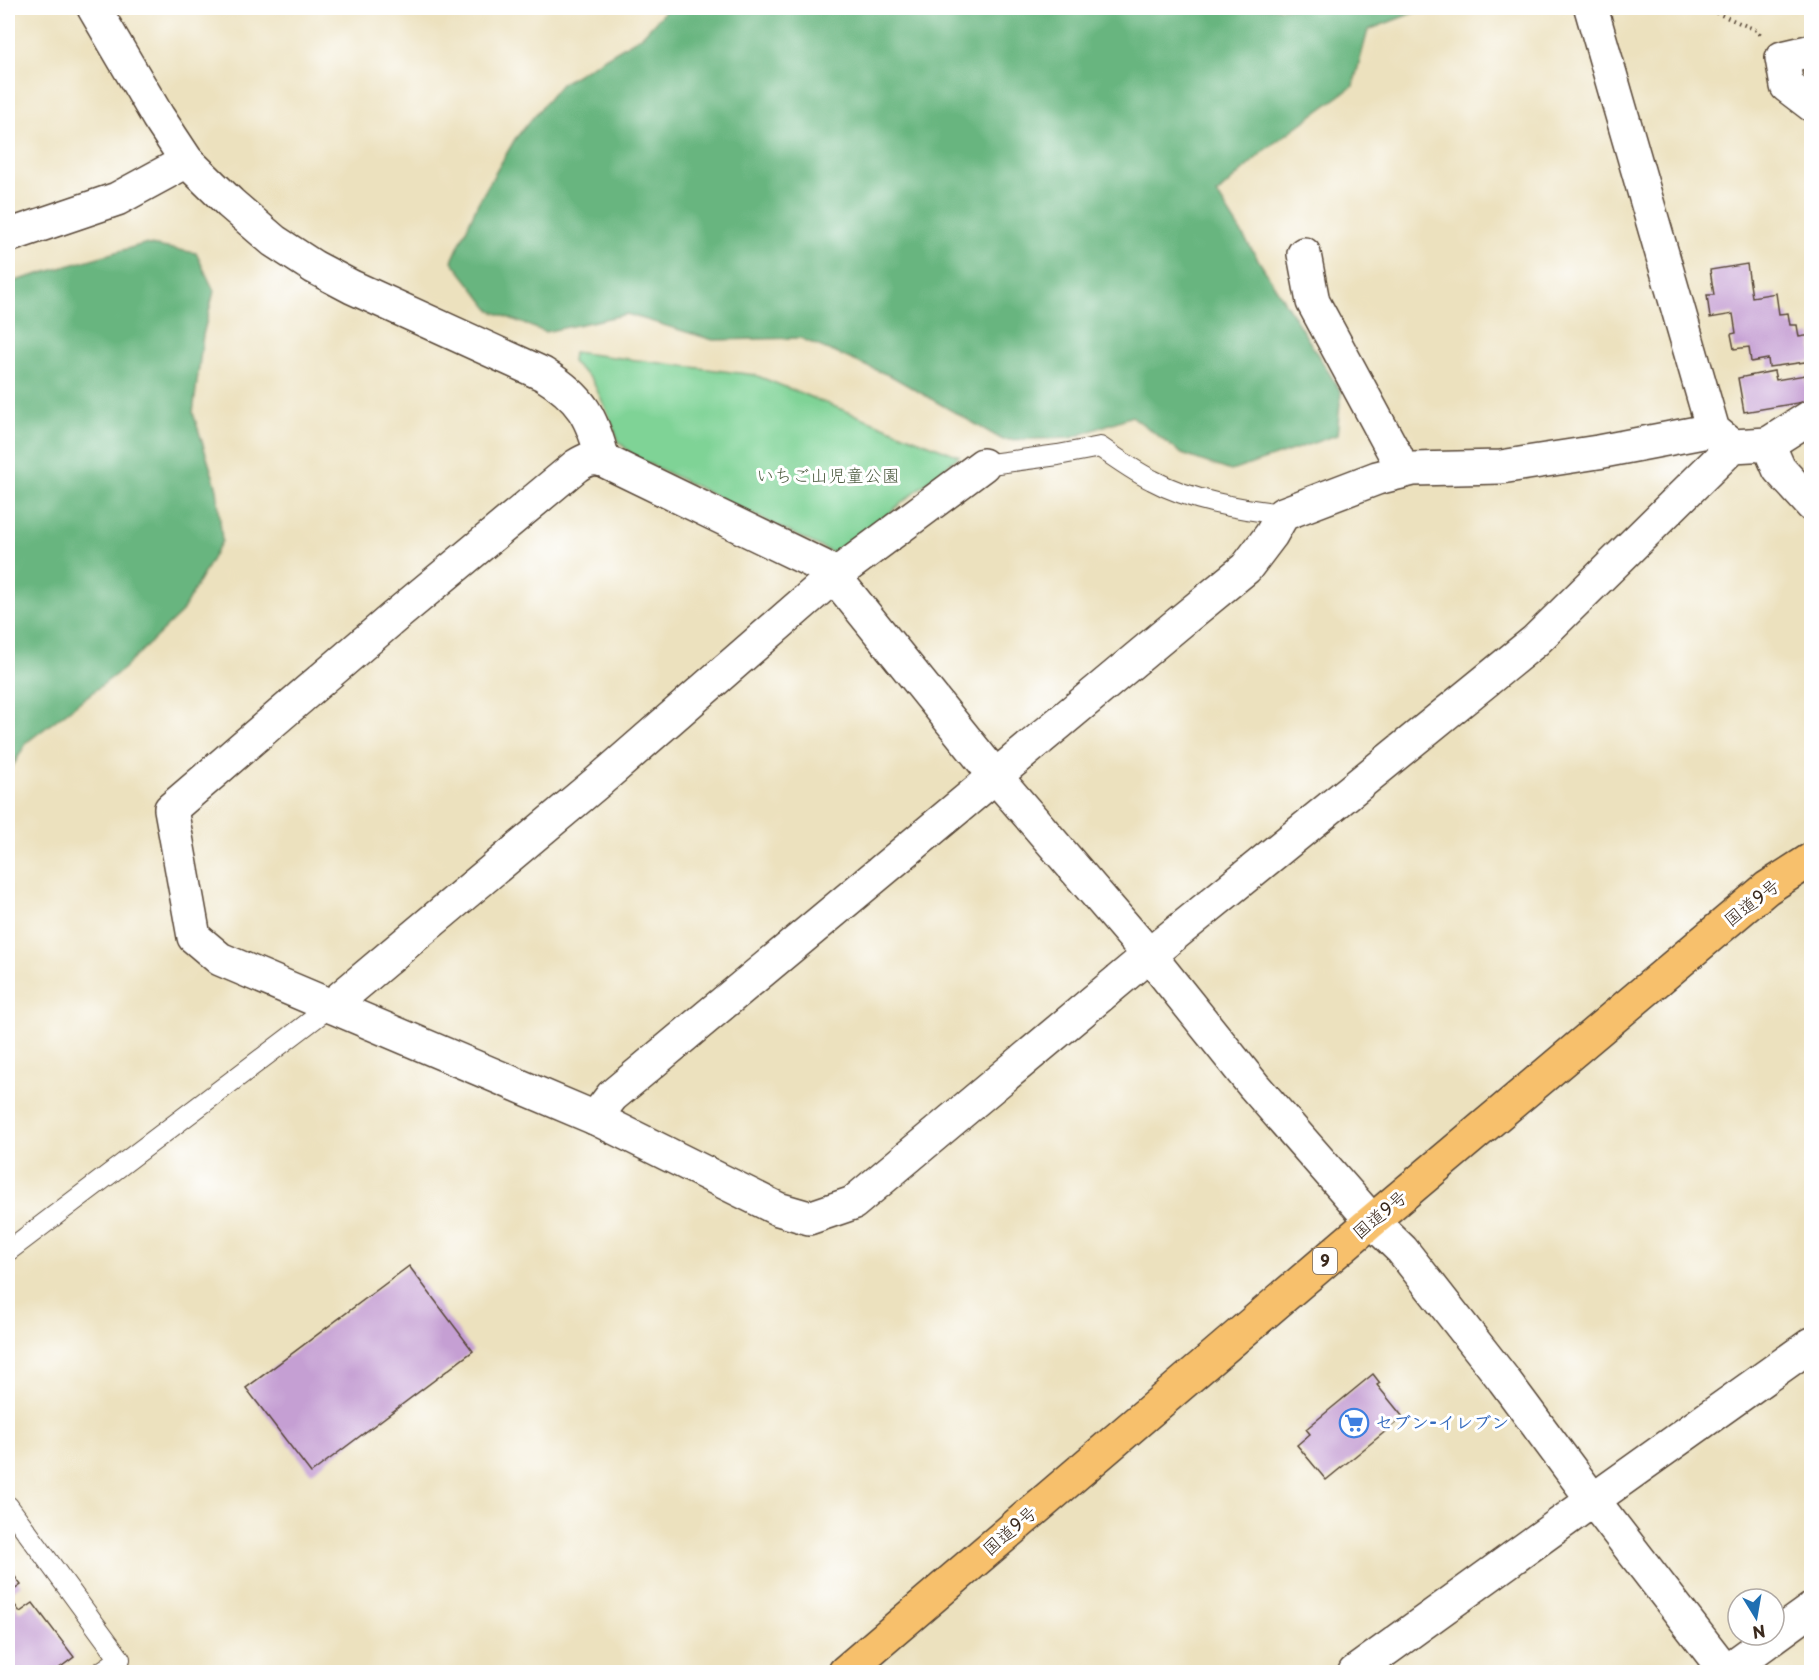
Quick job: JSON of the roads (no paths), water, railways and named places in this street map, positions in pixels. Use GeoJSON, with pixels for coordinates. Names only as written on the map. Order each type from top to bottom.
{"type":"FeatureCollection","features":[{"type":"Feature","properties":{"kind":"highway","name":"国道9号"},"geometry":{"type":"LineString","coordinates":[[845,1672],[1372,1221],[1767,888],[1812,859]]}},
{"type":"Feature","properties":{"kind":"street"},"geometry":{"type":"LineString","coordinates":[[94,8],[158,117],[188,161],[238,211],[274,241],[314,267],[352,287],[543,374],[559,384],[571,393],[588,416],[595,430],[603,460]]}},
{"type":"Feature","properties":{"kind":"street"},"geometry":{"type":"LineString","coordinates":[[1591,8],[1723,438]]}},
{"type":"Feature","properties":{"kind":"street"},"geometry":{"type":"LineString","coordinates":[[1797,55],[1787,86],[1812,105]]}},
{"type":"Feature","properties":{"kind":"street"},"geometry":{"type":"LineString","coordinates":[[8,236],[117,199],[188,161]]}},
{"type":"Feature","properties":{"kind":"street"},"geometry":{"type":"LineString","coordinates":[[1304,254],[1313,302],[1396,456],[1399,472]]}},
{"type":"Feature","properties":{"kind":"street"},"geometry":{"type":"LineString","coordinates":[[595,1118],[612,1096],[1246,568],[1271,536],[1283,514],[1377,478],[1413,469],[1501,467],[1598,452],[1723,438],[1768,444],[1812,416]]}},
{"type":"Feature","properties":{"kind":"street"},"geometry":{"type":"LineString","coordinates":[[1723,438],[1535,641],[1149,956],[854,1203],[809,1218],[778,1209],[595,1118],[220,959],[194,937],[171,809],[393,618],[586,460],[603,460],[822,566],[834,576],[996,777],[1149,956],[1254,1086],[1372,1221],[1402,1250],[1726,1672],[1812,1609]]}},
{"type":"Feature","properties":{"kind":"street"},"geometry":{"type":"LineString","coordinates":[[1768,444],[1779,469],[1812,505]]}},
{"type":"Feature","properties":{"kind":"street"},"geometry":{"type":"LineString","coordinates":[[331,1006],[599,781],[834,576],[983,465]]}},
{"type":"Feature","properties":{"kind":"street"},"geometry":{"type":"LineString","coordinates":[[1355,1672],[1812,1344]]}},
{"type":"Feature","properties":{"kind":"lane"},"geometry":{"type":"LineString","coordinates":[[983,465],[1100,447],[1153,481],[1176,490],[1234,506],[1283,514]]}},
{"type":"Feature","properties":{"kind":"lane"},"geometry":{"type":"LineString","coordinates":[[8,1251],[331,1006]]}},
{"type":"Feature","properties":{"kind":"lane"},"geometry":{"type":"LineString","coordinates":[[8,1506],[120,1659],[101,1672]]}},
{"type":"Feature","properties":{"kind":"place","name":"セブン-イレブン"},"geometry":{"type":"Point","coordinates":[1354,1423]}},
{"type":"Feature","properties":{"kind":"park label","name":"いちご山児童公園"},"geometry":{"type":"Point","coordinates":[828,476]}}]}
